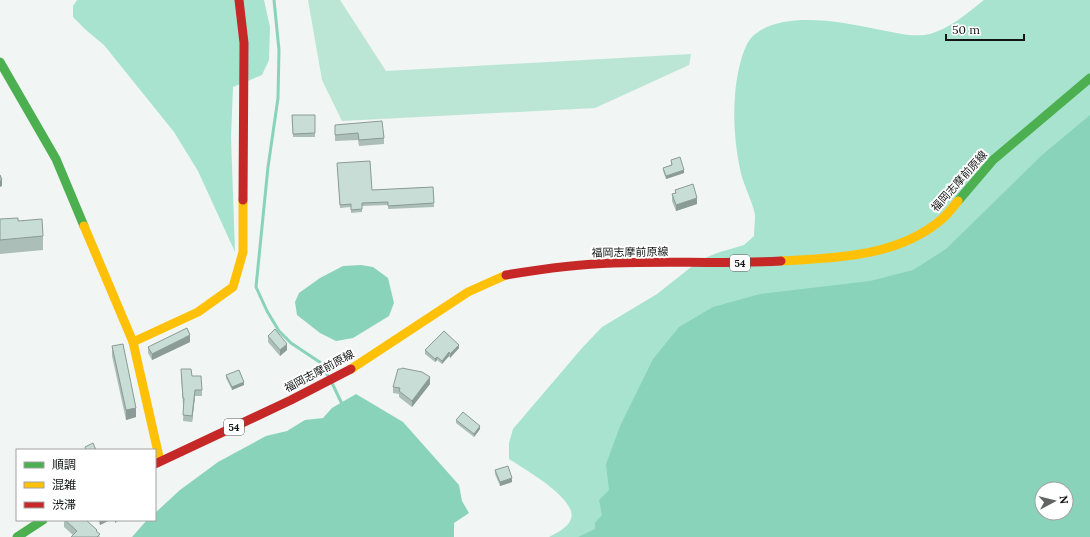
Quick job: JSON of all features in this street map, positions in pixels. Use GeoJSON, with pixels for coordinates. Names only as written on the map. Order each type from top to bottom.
{"type":"FeatureCollection","features":[{"type":"Feature","properties":{"kind":"main road"},"geometry":{"type":"LineString","coordinates":[[133,342],[198,312],[233,287],[243,252],[244,43],[240,0]]}},
{"type":"Feature","properties":{"kind":"main road"},"geometry":{"type":"LineString","coordinates":[[0,62],[56,159],[133,342],[155,449]]}},
{"type":"Feature","properties":{"kind":"main road","name":"福岡志摩前原線"},"geometry":{"type":"LineString","coordinates":[[158,463],[312,390],[351,369],[468,292],[505,275],[548,268],[613,263],[742,263],[845,257],[872,252],[901,243],[922,234],[942,219],[993,160],[1090,78]]}},
{"type":"Feature","properties":{"kind":"main road"},"geometry":{"type":"LineString","coordinates":[[17,537],[41,521]]}},
{"type":"Feature","properties":{"kind":"shaded area"},"geometry":{"type":"Polygon","coordinates":[[[77,0],[264,0],[270,27],[269,60],[262,75],[233,87],[231,137],[235,252],[198,171],[174,132],[104,45],[73,17],[73,6],[77,0]]]}},
{"type":"Feature","properties":{"kind":"shaded area"},"geometry":{"type":"Polygon","coordinates":[[[308,0],[340,0],[386,71],[691,54],[689,65],[595,108],[342,121],[322,80],[308,0]]]}},
{"type":"Feature","properties":{"kind":"shaded area"},"geometry":{"type":"Polygon","coordinates":[[[984,0],[1090,0],[1090,198],[654,537],[549,537],[562,530],[567,525],[571,519],[571,511],[566,503],[548,485],[509,459],[509,443],[513,429],[582,348],[602,327],[657,294],[700,260],[744,245],[754,236],[755,215],[740,169],[734,123],[734,105],[738,73],[745,48],[753,36],[765,28],[780,23],[812,20],[846,23],[910,35],[930,34],[952,24],[984,0]]]}},
{"type":"Feature","properties":{"kind":"shaded area"},"geometry":{"type":"Polygon","coordinates":[[[1090,115],[1090,537],[578,537],[595,529],[595,523],[602,515],[599,500],[609,490],[606,464],[621,424],[653,359],[679,327],[713,307],[760,294],[870,281],[913,270],[946,249],[1042,155],[1090,115]]]}},
{"type":"Feature","properties":{"kind":"shaded area"},"geometry":{"type":"Polygon","coordinates":[[[361,265],[373,267],[388,278],[394,303],[389,316],[353,338],[336,341],[320,333],[297,315],[295,302],[299,293],[320,278],[343,266],[361,265]]]}},
{"type":"Feature","properties":{"kind":"shaded area"},"geometry":{"type":"Polygon","coordinates":[[[356,394],[403,422],[459,485],[462,501],[469,513],[454,523],[454,537],[132,537],[146,521],[156,521],[156,512],[180,490],[218,462],[266,436],[287,431],[305,420],[323,418],[332,408],[356,394]]]}},
{"type":"Feature","properties":{"kind":"building"},"geometry":{"type":"Polygon","coordinates":[[[292,115],[315,115],[315,133],[293,134],[292,115]]]}},
{"type":"Feature","properties":{"kind":"building"},"geometry":{"type":"Polygon","coordinates":[[[382,121],[384,138],[359,140],[358,133],[335,135],[335,125],[382,121]]]}},
{"type":"Feature","properties":{"kind":"building"},"geometry":{"type":"Polygon","coordinates":[[[680,157],[684,170],[666,176],[663,168],[672,165],[671,160],[680,157]]]}},
{"type":"Feature","properties":{"kind":"building"},"geometry":{"type":"Polygon","coordinates":[[[370,161],[372,190],[433,187],[434,203],[388,206],[388,202],[362,203],[362,209],[351,210],[351,204],[340,205],[337,163],[370,161]]]}},
{"type":"Feature","properties":{"kind":"building"},"geometry":{"type":"Polygon","coordinates":[[[693,184],[697,198],[676,205],[672,194],[676,193],[675,190],[693,184]]]}},
{"type":"Feature","properties":{"kind":"building"},"geometry":{"type":"Polygon","coordinates":[[[18,218],[18,221],[42,219],[43,236],[0,240],[0,219],[18,218]]]}},
{"type":"Feature","properties":{"kind":"building"},"geometry":{"type":"Polygon","coordinates":[[[187,328],[190,335],[152,354],[148,347],[187,328]]]}},
{"type":"Feature","properties":{"kind":"building"},"geometry":{"type":"Polygon","coordinates":[[[275,329],[287,344],[280,350],[268,336],[275,329]]]}},
{"type":"Feature","properties":{"kind":"building"},"geometry":{"type":"Polygon","coordinates":[[[444,331],[459,345],[450,354],[449,352],[442,361],[437,357],[435,359],[425,350],[444,331]]]}},
{"type":"Feature","properties":{"kind":"building"},"geometry":{"type":"Polygon","coordinates":[[[123,344],[136,408],[126,410],[112,346],[123,344]]]}},
{"type":"Feature","properties":{"kind":"building"},"geometry":{"type":"Polygon","coordinates":[[[402,368],[422,372],[430,377],[412,401],[399,391],[400,388],[393,387],[398,369],[402,368]]]}},
{"type":"Feature","properties":{"kind":"building"},"geometry":{"type":"Polygon","coordinates":[[[181,369],[191,369],[192,376],[201,376],[202,390],[195,390],[192,416],[183,415],[184,398],[181,369]]]}},
{"type":"Feature","properties":{"kind":"building"},"geometry":{"type":"Polygon","coordinates":[[[239,370],[244,382],[232,387],[226,375],[239,370]]]}},
{"type":"Feature","properties":{"kind":"building"},"geometry":{"type":"Polygon","coordinates":[[[463,412],[480,426],[474,434],[456,420],[463,412]]]}},
{"type":"Feature","properties":{"kind":"building"},"geometry":{"type":"Polygon","coordinates":[[[93,443],[96,449],[86,449],[85,447],[93,443]]]}},
{"type":"Feature","properties":{"kind":"building"},"geometry":{"type":"Polygon","coordinates":[[[508,466],[512,478],[500,482],[495,470],[508,466]]]}},
{"type":"Feature","properties":{"kind":"building"},"geometry":{"type":"Polygon","coordinates":[[[66,521],[87,521],[100,534],[97,537],[71,537],[77,531],[66,521]]]}},
{"type":"Feature","properties":{"kind":"waterway"},"geometry":{"type":"LineString","coordinates":[[274,0],[279,50],[278,98],[268,167],[256,287],[267,311],[279,331],[291,343],[321,363],[329,378]]}},
{"type":"Feature","properties":{"kind":"waterway"},"geometry":{"type":"LineString","coordinates":[[332,383],[343,406]]}},
{"type":"Feature","properties":{"kind":"traffic: fast"},"geometry":{"type":"LineString","coordinates":[[0,62],[56,159],[84,226]]}},
{"type":"Feature","properties":{"kind":"traffic: fast"},"geometry":{"type":"LineString","coordinates":[[958,201],[993,160],[1090,78]]}},
{"type":"Feature","properties":{"kind":"traffic: fast"},"geometry":{"type":"LineString","coordinates":[[17,537],[41,521]]}},
{"type":"Feature","properties":{"kind":"traffic: slow"},"geometry":{"type":"LineString","coordinates":[[133,342],[198,312],[233,287],[243,252],[243,200]]}},
{"type":"Feature","properties":{"kind":"traffic: slow"},"geometry":{"type":"LineString","coordinates":[[781,261],[823,259],[866,253],[886,248],[925,232],[944,217],[958,201]]}},
{"type":"Feature","properties":{"kind":"traffic: slow"},"geometry":{"type":"LineString","coordinates":[[84,226],[133,342],[160,461]]}},
{"type":"Feature","properties":{"kind":"traffic: slow"},"geometry":{"type":"LineString","coordinates":[[351,369],[468,292],[506,275]]}},
{"type":"Feature","properties":{"kind":"traffic: jam"},"geometry":{"type":"LineString","coordinates":[[239,0],[244,43],[243,200]]}},
{"type":"Feature","properties":{"kind":"traffic: jam"},"geometry":{"type":"LineString","coordinates":[[506,275],[560,267],[600,264],[781,261]]}},
{"type":"Feature","properties":{"kind":"traffic: jam"},"geometry":{"type":"LineString","coordinates":[[156,464],[291,400],[351,369]]}}]}
